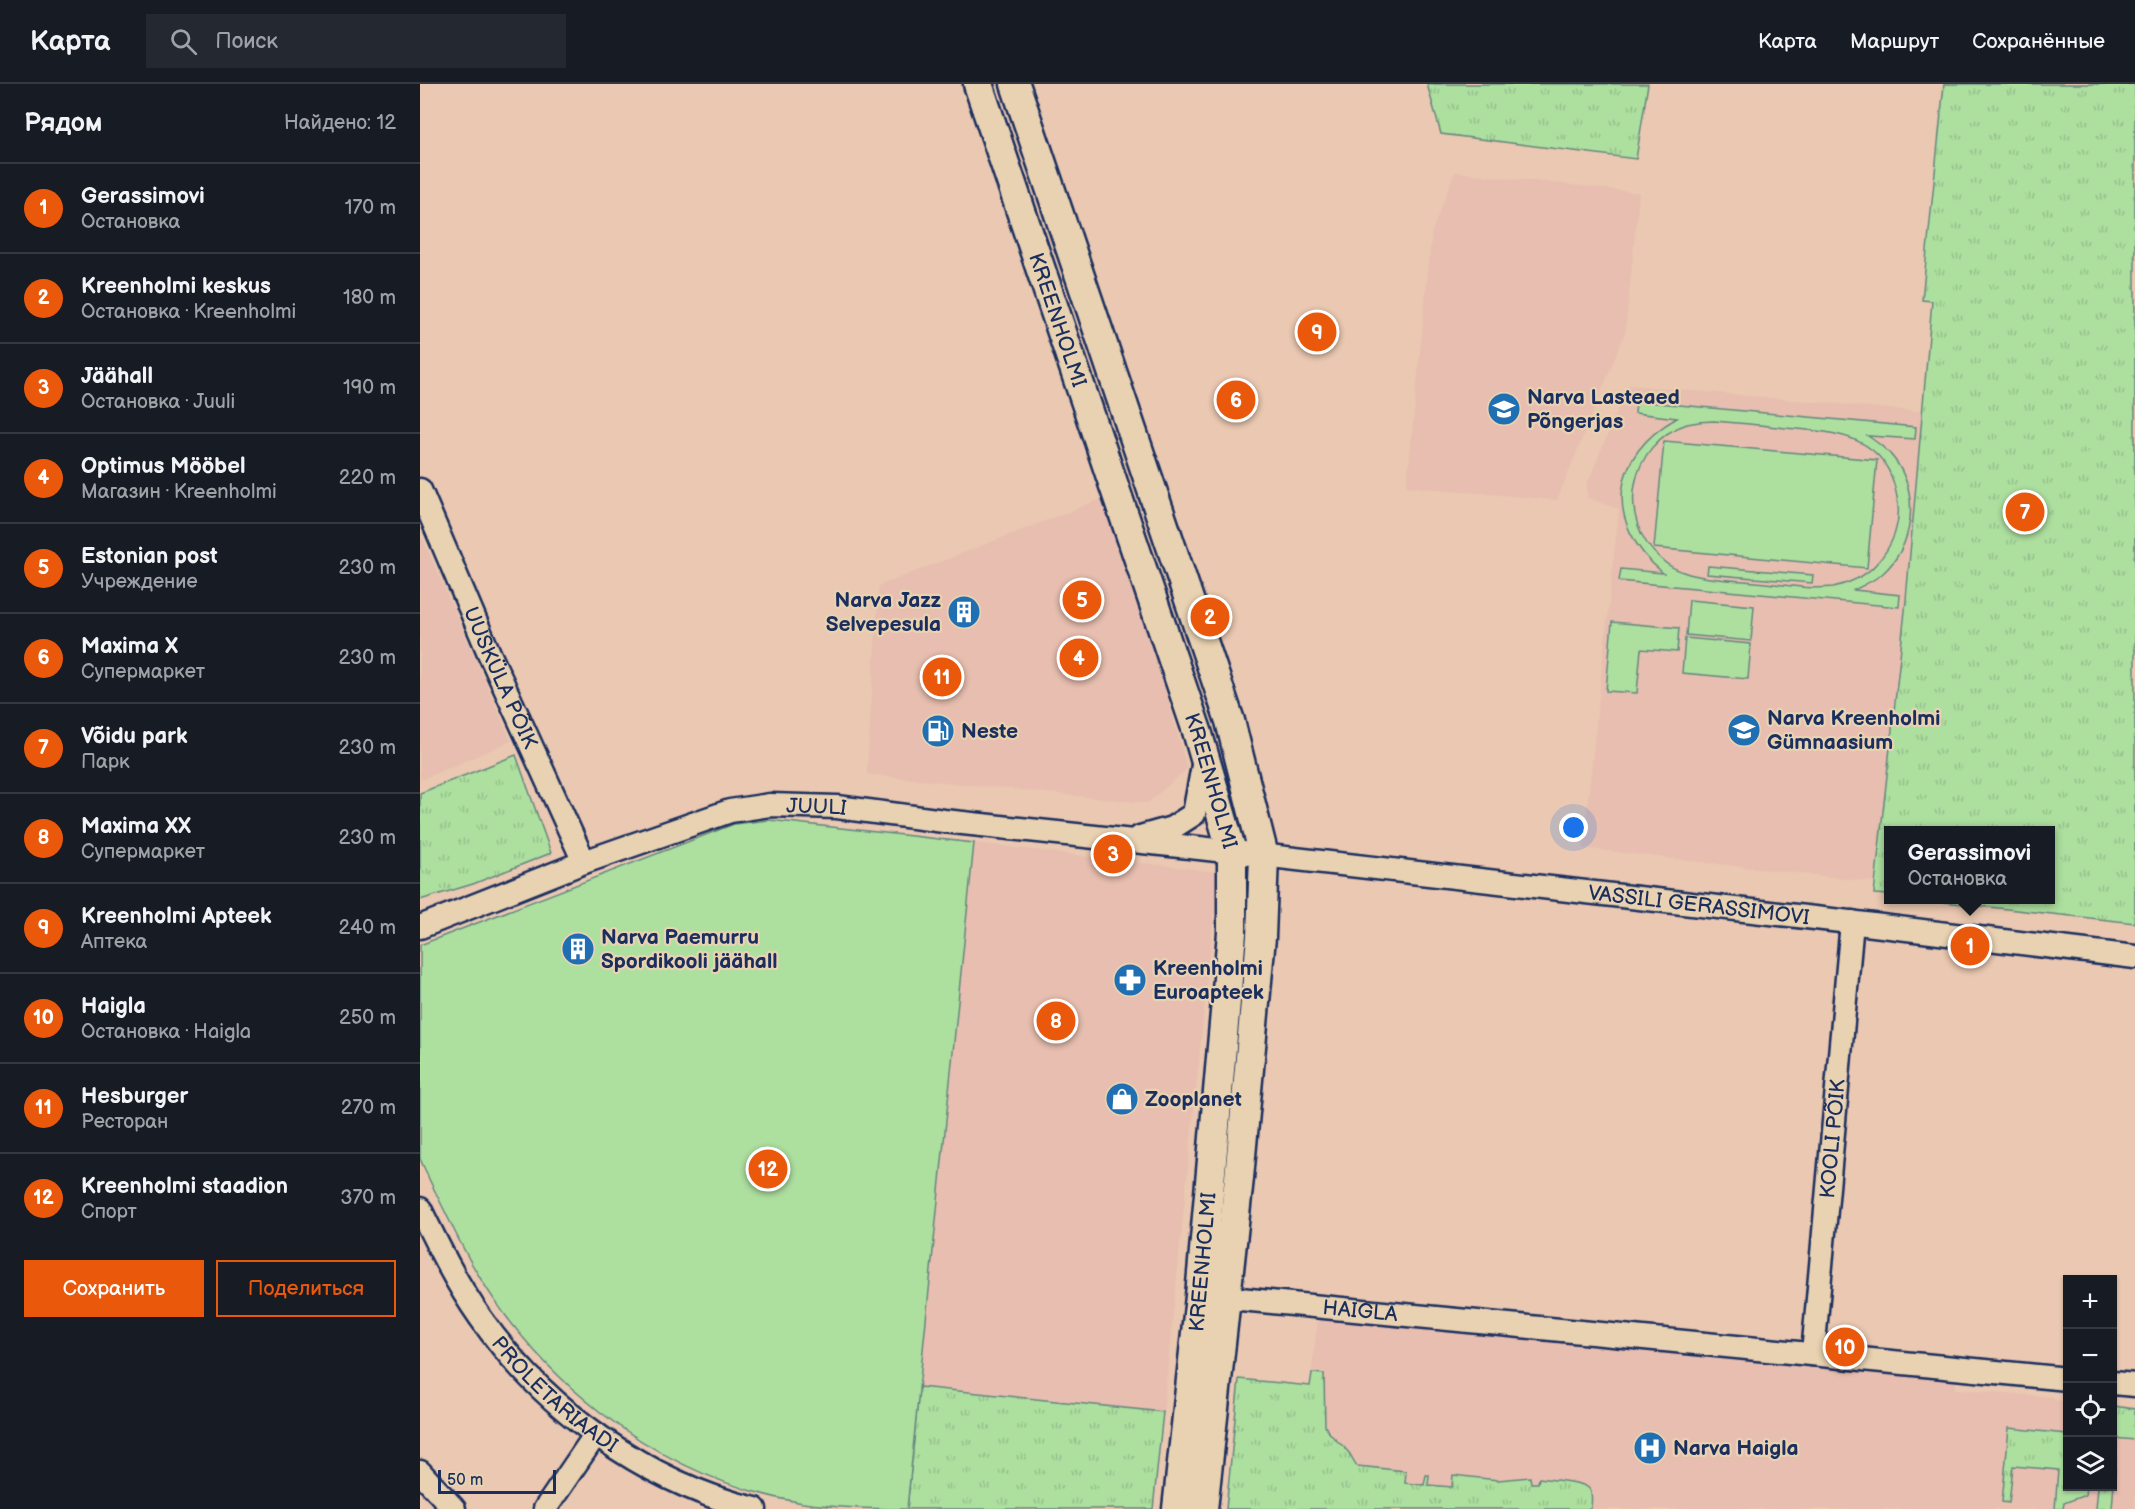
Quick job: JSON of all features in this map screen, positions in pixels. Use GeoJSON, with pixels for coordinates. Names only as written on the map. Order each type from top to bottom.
{"type":"FeatureCollection","features":[{"type":"Feature","properties":{"kind":"main road","name":"KREENHOLMI"},"geometry":{"type":"LineString","coordinates":[[978,84],[1205,756],[1232,852],[1232,933],[1203,1509]]}},
{"type":"Feature","properties":{"kind":"main road","name":"KREENHOLMI"},"geometry":{"type":"LineString","coordinates":[[1015,84],[1230,721],[1264,856],[1259,960],[1239,1178],[1213,1297],[1177,1509]]}},
{"type":"Feature","properties":{"kind":"main road"},"geometry":{"type":"LineString","coordinates":[[996,139],[1030,128]]}},
{"type":"Feature","properties":{"kind":"main road"},"geometry":{"type":"LineString","coordinates":[[1119,502],[1152,490]]}},
{"type":"Feature","properties":{"kind":"street","name":"UUSKÜLA PÕIK"},"geometry":{"type":"LineString","coordinates":[[420,490],[489,652],[584,862]]}},
{"type":"Feature","properties":{"kind":"street"},"geometry":{"type":"LineString","coordinates":[[1127,841],[1172,828],[1194,814],[1205,756]]}},
{"type":"Feature","properties":{"kind":"street","name":"JUULI"},"geometry":{"type":"LineString","coordinates":[[420,927],[584,862],[730,811],[770,805],[837,807],[1232,852]]}},
{"type":"Feature","properties":{"kind":"street","name":"VASSILI GERASSIMOVI"},"geometry":{"type":"LineString","coordinates":[[1232,852],[1852,922],[2135,957]]}},
{"type":"Feature","properties":{"kind":"street","name":"KOOLI PÕIK"},"geometry":{"type":"LineString","coordinates":[[1813,1354],[1852,922]]}},
{"type":"Feature","properties":{"kind":"street","name":"PROLETARIAADI"},"geometry":{"type":"LineString","coordinates":[[420,1209],[427,1240],[480,1317],[502,1347],[554,1400],[596,1434],[661,1472],[701,1492],[755,1509]]}},
{"type":"Feature","properties":{"kind":"street","name":"HAIGLA"},"geometry":{"type":"LineString","coordinates":[[1213,1297],[2063,1379]]}},
{"type":"Feature","properties":{"kind":"street"},"geometry":{"type":"LineString","coordinates":[[2117,1384],[2135,1386]]}},
{"type":"Feature","properties":{"kind":"street"},"geometry":{"type":"LineString","coordinates":[[545,1509],[596,1434]]}},
{"type":"Feature","properties":{"kind":"street"},"geometry":{"type":"LineString","coordinates":[[420,1472],[454,1509]]}},
{"type":"Feature","properties":{"kind":"shaded area","name":"Narva Lasteaed Põngerjas"},"geometry":{"type":"Polygon","coordinates":[[[1455,172],[1639,193],[1625,332],[1557,500],[1407,486],[1432,232],[1455,172]]]}},
{"type":"Feature","properties":{"kind":"shaded area","name":"Narva Kreenholmi Gümnaasium"},"geometry":{"type":"Polygon","coordinates":[[[1628,385],[1923,412],[1905,611],[1875,882],[1583,848],[1619,509],[1587,497],[1587,485],[1628,385]]]}},
{"type":"Feature","properties":{"kind":"shaded area"},"geometry":{"type":"Polygon","coordinates":[[[1112,495],[1187,769],[1147,803],[867,774],[879,586],[1112,495]]]}},
{"type":"Feature","properties":{"kind":"shaded area"},"geometry":{"type":"Polygon","coordinates":[[[423,539],[511,741],[420,780],[420,540],[423,539]]]}},
{"type":"Feature","properties":{"kind":"shaded area"},"geometry":{"type":"Polygon","coordinates":[[[974,843],[1218,872],[1153,1509],[907,1509],[974,843]]]}},
{"type":"Feature","properties":{"kind":"shaded area","name":"Narva Haigla"},"geometry":{"type":"Polygon","coordinates":[[[1318,1319],[1956,1379],[1955,1389],[2053,1397],[2053,1400],[2063,1401],[2063,1491],[2117,1491],[2117,1407],[2135,1409],[2135,1509],[1226,1509],[1239,1379],[1310,1385],[1318,1319]]]}},
{"type":"Feature","properties":{"kind":"green space"},"geometry":{"type":"Polygon","coordinates":[[[1427,84],[1648,84],[1636,159],[1441,134],[1427,84]]]}},
{"type":"Feature","properties":{"kind":"green space"},"geometry":{"type":"Polygon","coordinates":[[[1944,84],[2135,84],[2135,923],[1962,904],[2055,904],[2055,826],[1884,826],[1884,895],[1874,894],[1905,611],[1932,301],[1922,300],[1944,84]]]}},
{"type":"Feature","properties":{"kind":"green space"},"geometry":{"type":"Polygon","coordinates":[[[1636,401],[1916,427],[1915,439],[1868,436],[1889,453],[1903,474],[1908,489],[1910,520],[1907,535],[1893,562],[1882,574],[1854,590],[1900,595],[1899,607],[1619,581],[1621,569],[1663,573],[1644,554],[1630,533],[1623,512],[1622,491],[1627,470],[1638,451],[1655,433],[1677,418],[1635,413],[1636,401]],[[1707,421],[1687,424],[1667,434],[1652,448],[1641,465],[1635,484],[1634,504],[1638,524],[1647,543],[1661,559],[1678,570],[1697,576],[1814,588],[1845,584],[1872,568],[1882,557],[1895,533],[1898,506],[1891,476],[1883,461],[1871,449],[1841,435],[1707,421]]]}},
{"type":"Feature","properties":{"kind":"green space"},"geometry":{"type":"Polygon","coordinates":[[[1664,441],[1877,460],[1867,568],[1654,548],[1664,441]]]}},
{"type":"Feature","properties":{"kind":"green space"},"geometry":{"type":"Polygon","coordinates":[[[1708,566],[1813,575],[1812,583],[1707,574],[1708,566]]]}},
{"type":"Feature","properties":{"kind":"green space"},"geometry":{"type":"Polygon","coordinates":[[[1689,600],[1754,606],[1751,641],[1686,635],[1689,600]]]}},
{"type":"Feature","properties":{"kind":"green space"},"geometry":{"type":"Polygon","coordinates":[[[1612,622],[1679,628],[1677,652],[1641,649],[1637,693],[1606,691],[1612,622]]]}},
{"type":"Feature","properties":{"kind":"green space"},"geometry":{"type":"Polygon","coordinates":[[[1685,638],[1751,644],[1748,679],[1682,673],[1685,638]]]}},
{"type":"Feature","properties":{"kind":"green space"},"geometry":{"type":"Polygon","coordinates":[[[516,755],[551,853],[473,884],[420,900],[420,793],[516,755]]]}},
{"type":"Feature","properties":{"kind":"green space"},"geometry":{"type":"Polygon","coordinates":[[[769,820],[974,843],[907,1509],[816,1505],[748,1490],[696,1470],[646,1444],[600,1412],[558,1375],[520,1334],[487,1288],[459,1240],[420,1158],[420,945],[734,824],[769,820]]]}},
{"type":"Feature","properties":{"kind":"green space"},"geometry":{"type":"Polygon","coordinates":[[[1312,1373],[1324,1374],[1325,1426],[1349,1453],[1357,1466],[1406,1471],[1405,1483],[1424,1485],[1426,1475],[1429,1475],[1428,1485],[1452,1487],[1453,1475],[1498,1480],[1530,1477],[1531,1483],[1538,1483],[1539,1478],[1575,1483],[1590,1490],[1591,1509],[1226,1509],[1239,1379],[1310,1386],[1312,1373]]]}},
{"type":"Feature","properties":{"kind":"green space"},"geometry":{"type":"Polygon","coordinates":[[[919,1387],[1163,1412],[1153,1509],[907,1509],[919,1387]]]}},
{"type":"Feature","properties":{"kind":"green space"},"geometry":{"type":"Polygon","coordinates":[[[2117,1407],[2135,1409],[2135,1440],[2117,1438],[2117,1407]]]}},
{"type":"Feature","properties":{"kind":"green space"},"geometry":{"type":"Polygon","coordinates":[[[2009,1428],[2063,1434],[2063,1491],[2086,1491],[2085,1495],[2064,1503],[2063,1509],[2055,1509],[2058,1470],[2013,1466],[2009,1503],[2002,1502],[2009,1428]]]}},
{"type":"Feature","properties":{"kind":"green space"},"geometry":{"type":"Polygon","coordinates":[[[2098,1491],[2113,1491],[2112,1509],[2096,1509],[2098,1491]]]}},
{"type":"Feature","properties":{"kind":"place","name":"Kreenholmi Apteek"},"geometry":{"type":"Point","coordinates":[1317,332]}},
{"type":"Feature","properties":{"kind":"place","name":"Maxima X"},"geometry":{"type":"Point","coordinates":[1236,400]}},
{"type":"Feature","properties":{"kind":"place","name":"Narva Lasteaed Põngerjas"},"geometry":{"type":"Point","coordinates":[1504,409]}},
{"type":"Feature","properties":{"kind":"place","name":"Võidu park"},"geometry":{"type":"Point","coordinates":[2025,512]}},
{"type":"Feature","properties":{"kind":"place","name":"Estonian post"},"geometry":{"type":"Point","coordinates":[1082,600]}},
{"type":"Feature","properties":{"kind":"place","name":"Narva Jazz Selvepesula"},"geometry":{"type":"Point","coordinates":[964,612]}},
{"type":"Feature","properties":{"kind":"place","name":"Kreenholmi keskus"},"geometry":{"type":"Point","coordinates":[1210,617]}},
{"type":"Feature","properties":{"kind":"place","name":"Optimus Mööbel"},"geometry":{"type":"Point","coordinates":[1079,658]}},
{"type":"Feature","properties":{"kind":"place","name":"Hesburger"},"geometry":{"type":"Point","coordinates":[942,677]}},
{"type":"Feature","properties":{"kind":"place","name":"Narva Kreenholmi Gümnaasium"},"geometry":{"type":"Point","coordinates":[1744,730]}},
{"type":"Feature","properties":{"kind":"place","name":"Neste"},"geometry":{"type":"Point","coordinates":[938,731]}},
{"type":"Feature","properties":{"kind":"place","name":"Jäähall"},"geometry":{"type":"Point","coordinates":[1113,854]}},
{"type":"Feature","properties":{"kind":"place","name":"Gerassimovi"},"geometry":{"type":"Point","coordinates":[1970,946]}},
{"type":"Feature","properties":{"kind":"place","name":"Narva Paemurru Spordikooli jäähall"},"geometry":{"type":"Point","coordinates":[578,949]}},
{"type":"Feature","properties":{"kind":"place","name":"Kreenholmi Euroapteek"},"geometry":{"type":"Point","coordinates":[1130,980]}},
{"type":"Feature","properties":{"kind":"place","name":"Maxima XX"},"geometry":{"type":"Point","coordinates":[1056,1021]}},
{"type":"Feature","properties":{"kind":"place","name":"Zooplanet"},"geometry":{"type":"Point","coordinates":[1122,1099]}},
{"type":"Feature","properties":{"kind":"place","name":"Kreenholmi staadion"},"geometry":{"type":"Point","coordinates":[768,1169]}},
{"type":"Feature","properties":{"kind":"place","name":"Haigla"},"geometry":{"type":"Point","coordinates":[1845,1347]}},
{"type":"Feature","properties":{"kind":"place","name":"Narva Haigla"},"geometry":{"type":"Point","coordinates":[1650,1448]}}]}
